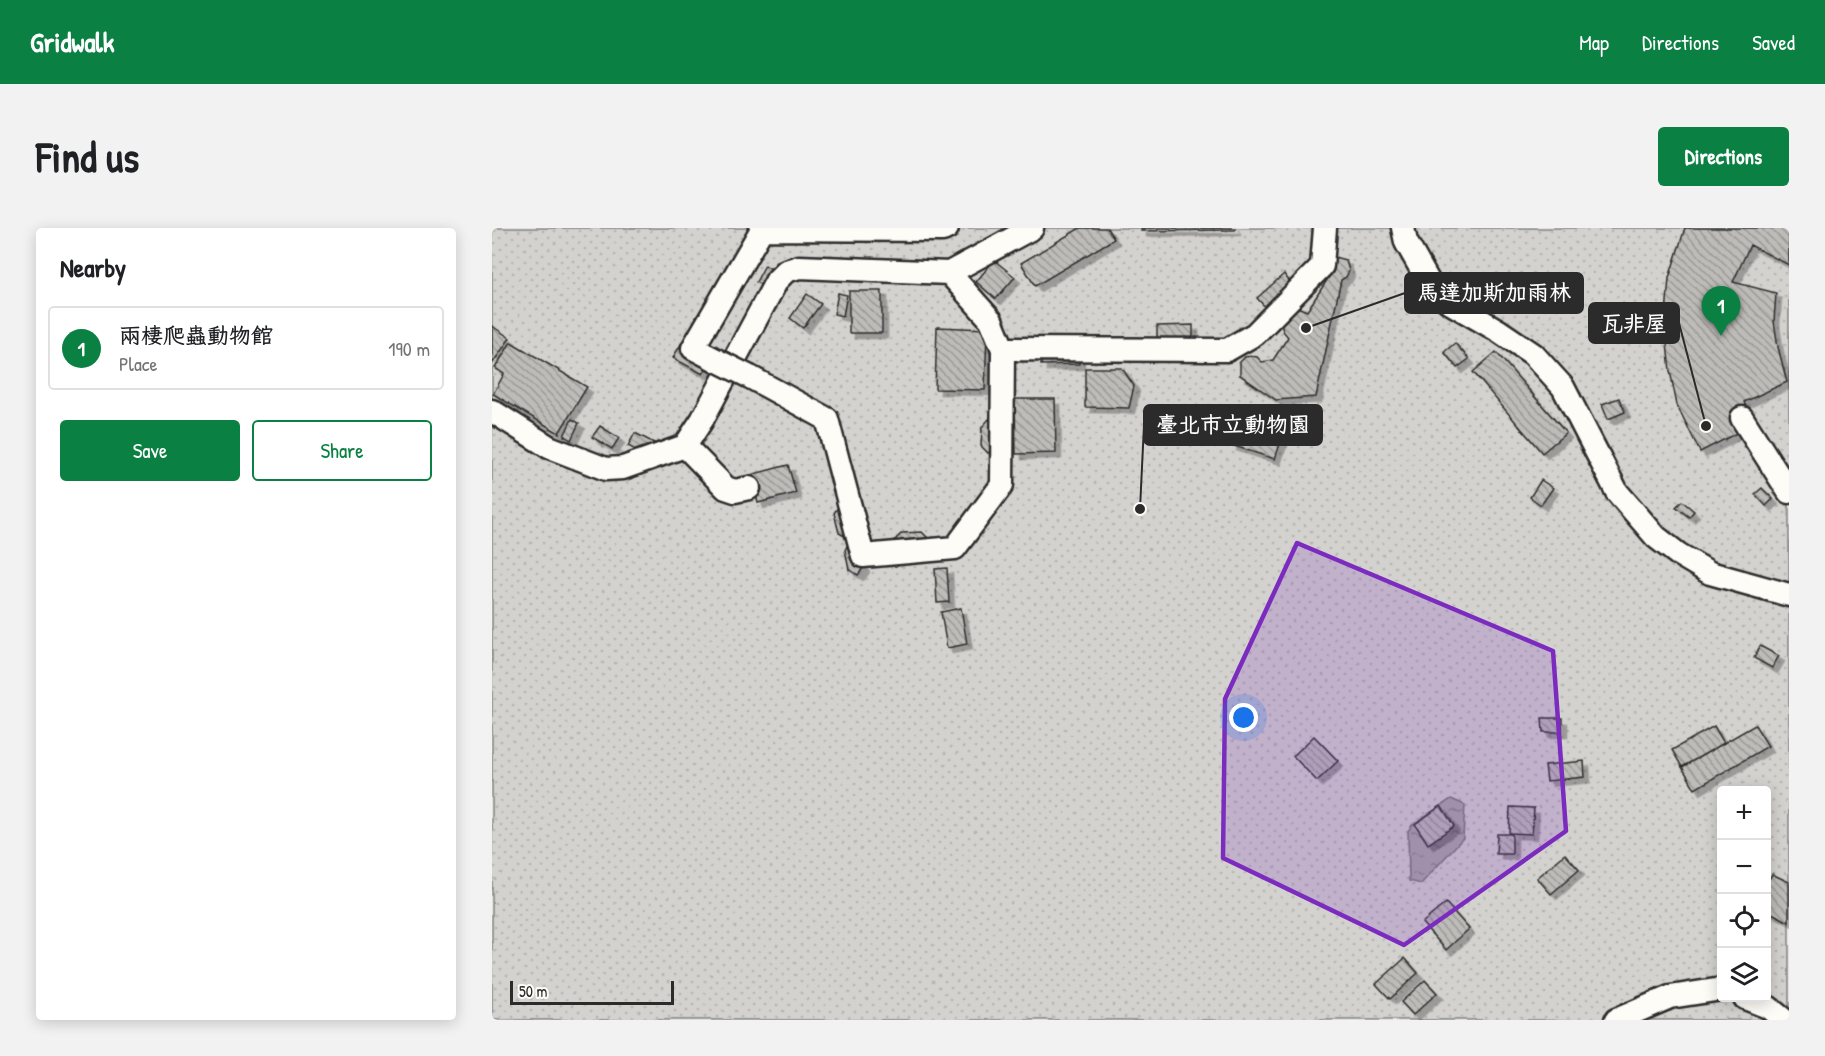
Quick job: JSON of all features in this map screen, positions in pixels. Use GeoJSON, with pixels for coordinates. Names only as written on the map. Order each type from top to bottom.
{"type":"FeatureCollection","features":[{"type":"Feature","properties":{"kind":"street"},"geometry":{"type":"LineString","coordinates":[[947,228],[943,230],[762,229],[693,348],[827,419],[863,555],[955,548],[1002,485],[1003,349],[991,320],[949,273]]}},
{"type":"Feature","properties":{"kind":"street"},"geometry":{"type":"LineString","coordinates":[[492,411],[549,447],[606,469],[623,468],[685,446],[702,420],[777,280],[786,271],[800,267],[949,273],[1032,228]]}},
{"type":"Feature","properties":{"kind":"street"},"geometry":{"type":"LineString","coordinates":[[1003,349],[1227,350],[1255,334],[1322,266],[1325,228]]}},
{"type":"Feature","properties":{"kind":"street"},"geometry":{"type":"LineString","coordinates":[[1403,228],[1406,242],[1431,286],[1449,302],[1533,354],[1563,387],[1617,492],[1656,537],[1678,554],[1710,573],[1789,595]]}},
{"type":"Feature","properties":{"kind":"street"},"geometry":{"type":"LineString","coordinates":[[1742,418],[1789,492]]}},
{"type":"Feature","properties":{"kind":"street"},"geometry":{"type":"LineString","coordinates":[[685,446],[726,488],[735,491],[749,488]]}},
{"type":"Feature","properties":{"kind":"street"},"geometry":{"type":"LineString","coordinates":[[1616,1020],[1670,998],[1717,990]]}},
{"type":"Feature","properties":{"kind":"street"},"geometry":{"type":"LineString","coordinates":[[1755,1002],[1768,1007],[1784,1020]]}},
{"type":"Feature","properties":{"kind":"highlighted area"},"geometry":{"type":"Polygon","coordinates":[[[1297,543],[1553,651],[1566,831],[1404,945],[1223,858],[1225,699],[1297,543]]]}},
{"type":"Feature","properties":{"kind":"shaded area"},"geometry":{"type":"Polygon","coordinates":[[[492,228],[1789,228],[1789,1020],[492,1020],[492,228]]]}},
{"type":"Feature","properties":{"kind":"water"},"geometry":{"type":"Polygon","coordinates":[[[1451,799],[1465,805],[1463,838],[1421,884],[1409,881],[1408,831],[1413,824],[1451,799]]]}},
{"type":"Feature","properties":{"kind":"building"},"geometry":{"type":"Polygon","coordinates":[[[1080,228],[1107,228],[1114,239],[1035,286],[1021,263],[1080,228]]]}},
{"type":"Feature","properties":{"kind":"building"},"geometry":{"type":"Polygon","coordinates":[[[1141,228],[1235,228],[1235,230],[1141,231],[1141,228]]]}},
{"type":"Feature","properties":{"kind":"building"},"geometry":{"type":"Polygon","coordinates":[[[1685,228],[1789,228],[1789,265],[1750,245],[1733,282],[1776,293],[1774,321],[1787,382],[1744,402],[1746,407],[1730,418],[1737,433],[1700,452],[1677,405],[1670,371],[1665,326],[1669,278],[1685,228]]]}},
{"type":"Feature","properties":{"kind":"building"},"geometry":{"type":"Polygon","coordinates":[[[1334,257],[1346,260],[1349,271],[1341,280],[1316,397],[1276,400],[1240,375],[1240,362],[1245,357],[1251,356],[1257,357],[1262,362],[1273,360],[1288,337],[1281,324],[1283,317],[1293,308],[1307,311],[1329,277],[1326,272],[1329,260],[1334,257]]]}},
{"type":"Feature","properties":{"kind":"building"},"geometry":{"type":"Polygon","coordinates":[[[994,260],[1015,277],[996,299],[976,282],[994,260]]]}},
{"type":"Feature","properties":{"kind":"building"},"geometry":{"type":"Polygon","coordinates":[[[765,265],[771,269],[762,286],[756,282],[765,265]]]}},
{"type":"Feature","properties":{"kind":"building"},"geometry":{"type":"Polygon","coordinates":[[[1284,274],[1292,285],[1266,308],[1257,298],[1284,274]]]}},
{"type":"Feature","properties":{"kind":"building"},"geometry":{"type":"Polygon","coordinates":[[[849,291],[882,291],[882,333],[849,333],[849,291]]]}},
{"type":"Feature","properties":{"kind":"building"},"geometry":{"type":"Polygon","coordinates":[[[838,293],[847,295],[843,316],[834,314],[838,293]]]}},
{"type":"Feature","properties":{"kind":"building"},"geometry":{"type":"Polygon","coordinates":[[[807,294],[821,304],[803,328],[790,318],[807,294]]]}},
{"type":"Feature","properties":{"kind":"building"},"geometry":{"type":"Polygon","coordinates":[[[1193,325],[1193,339],[1157,339],[1157,326],[1193,325]]]}},
{"type":"Feature","properties":{"kind":"building"},"geometry":{"type":"Polygon","coordinates":[[[492,326],[510,338],[492,364],[492,326]]]}},
{"type":"Feature","properties":{"kind":"building"},"geometry":{"type":"Polygon","coordinates":[[[937,327],[987,329],[985,390],[935,389],[937,327]]]}},
{"type":"Feature","properties":{"kind":"building"},"geometry":{"type":"Polygon","coordinates":[[[511,342],[587,387],[559,433],[493,394],[504,374],[495,368],[511,342]]]}},
{"type":"Feature","properties":{"kind":"building"},"geometry":{"type":"Polygon","coordinates":[[[1455,343],[1469,359],[1457,368],[1444,352],[1455,343]]]}},
{"type":"Feature","properties":{"kind":"building"},"geometry":{"type":"Polygon","coordinates":[[[681,344],[711,361],[703,374],[673,358],[681,344]]]}},
{"type":"Feature","properties":{"kind":"building"},"geometry":{"type":"Polygon","coordinates":[[[1496,352],[1566,433],[1542,453],[1473,372],[1496,352]]]}},
{"type":"Feature","properties":{"kind":"building"},"geometry":{"type":"Polygon","coordinates":[[[1041,353],[1079,353],[1079,364],[1041,365],[1041,353]]]}},
{"type":"Feature","properties":{"kind":"building"},"geometry":{"type":"Polygon","coordinates":[[[1085,368],[1122,368],[1134,386],[1129,408],[1085,407],[1085,368]]]}},
{"type":"Feature","properties":{"kind":"building"},"geometry":{"type":"Polygon","coordinates":[[[1619,398],[1625,412],[1608,419],[1602,404],[1619,398]]]}},
{"type":"Feature","properties":{"kind":"building"},"geometry":{"type":"Polygon","coordinates":[[[1015,399],[1055,399],[1056,453],[1016,454],[1015,399]]]}},
{"type":"Feature","properties":{"kind":"building"},"geometry":{"type":"Polygon","coordinates":[[[1241,412],[1286,426],[1275,459],[1231,445],[1241,412]]]}},
{"type":"Feature","properties":{"kind":"building"},"geometry":{"type":"Polygon","coordinates":[[[572,419],[579,423],[571,440],[564,436],[572,419]]]}},
{"type":"Feature","properties":{"kind":"building"},"geometry":{"type":"Polygon","coordinates":[[[989,419],[997,427],[996,447],[988,453],[981,446],[982,427],[989,419]]]}},
{"type":"Feature","properties":{"kind":"building"},"geometry":{"type":"Polygon","coordinates":[[[600,426],[619,438],[612,449],[592,437],[600,426]]]}},
{"type":"Feature","properties":{"kind":"building"},"geometry":{"type":"Polygon","coordinates":[[[635,433],[658,445],[643,454],[628,446],[635,433]]]}},
{"type":"Feature","properties":{"kind":"building"},"geometry":{"type":"Polygon","coordinates":[[[788,465],[796,493],[758,503],[750,475],[788,465]]]}},
{"type":"Feature","properties":{"kind":"building"},"geometry":{"type":"Polygon","coordinates":[[[1541,480],[1553,488],[1541,505],[1530,497],[1541,480]]]}},
{"type":"Feature","properties":{"kind":"building"},"geometry":{"type":"Polygon","coordinates":[[[1762,488],[1773,499],[1766,506],[1755,494],[1762,488]]]}},
{"type":"Feature","properties":{"kind":"building"},"geometry":{"type":"Polygon","coordinates":[[[1682,501],[1694,511],[1689,517],[1676,507],[1682,501]]]}},
{"type":"Feature","properties":{"kind":"building"},"geometry":{"type":"Polygon","coordinates":[[[841,503],[848,538],[839,533],[834,513],[841,503]]]}},
{"type":"Feature","properties":{"kind":"building"},"geometry":{"type":"Polygon","coordinates":[[[922,532],[929,539],[923,546],[903,548],[894,541],[902,533],[922,532]]]}},
{"type":"Feature","properties":{"kind":"building"},"geometry":{"type":"Polygon","coordinates":[[[850,540],[864,567],[858,575],[849,570],[845,550],[850,540]]]}},
{"type":"Feature","properties":{"kind":"building"},"geometry":{"type":"Polygon","coordinates":[[[947,568],[949,602],[937,603],[935,569],[947,568]]]}},
{"type":"Feature","properties":{"kind":"building"},"geometry":{"type":"Polygon","coordinates":[[[961,608],[967,644],[947,648],[941,612],[961,608]]]}},
{"type":"Feature","properties":{"kind":"building"},"geometry":{"type":"Polygon","coordinates":[[[1760,646],[1779,656],[1772,668],[1754,658],[1760,646]]]}},
{"type":"Feature","properties":{"kind":"building"},"geometry":{"type":"Polygon","coordinates":[[[1542,718],[1562,718],[1562,732],[1543,732],[1542,718]]]}},
{"type":"Feature","properties":{"kind":"building"},"geometry":{"type":"Polygon","coordinates":[[[1755,725],[1768,746],[1695,789],[1682,767],[1755,725]]]}},
{"type":"Feature","properties":{"kind":"building"},"geometry":{"type":"Polygon","coordinates":[[[1714,726],[1724,743],[1682,767],[1672,750],[1714,726]]]}},
{"type":"Feature","properties":{"kind":"building"},"geometry":{"type":"Polygon","coordinates":[[[1314,736],[1338,761],[1317,781],[1293,756],[1314,736]]]}},
{"type":"Feature","properties":{"kind":"building"},"geometry":{"type":"Polygon","coordinates":[[[1584,761],[1585,777],[1547,781],[1545,765],[1584,761]]]}},
{"type":"Feature","properties":{"kind":"building"},"geometry":{"type":"Polygon","coordinates":[[[1441,806],[1454,826],[1428,844],[1415,824],[1441,806]]]}},
{"type":"Feature","properties":{"kind":"building"},"geometry":{"type":"Polygon","coordinates":[[[1510,807],[1534,808],[1532,834],[1509,833],[1510,807]]]}},
{"type":"Feature","properties":{"kind":"building"},"geometry":{"type":"Polygon","coordinates":[[[1497,834],[1512,834],[1512,854],[1496,854],[1497,834]]]}},
{"type":"Feature","properties":{"kind":"building"},"geometry":{"type":"Polygon","coordinates":[[[1565,854],[1579,870],[1551,894],[1537,878],[1565,854]]]}},
{"type":"Feature","properties":{"kind":"building"},"geometry":{"type":"Polygon","coordinates":[[[1772,874],[1789,882],[1789,922],[1771,913],[1772,874]]]}},
{"type":"Feature","properties":{"kind":"building"},"geometry":{"type":"Polygon","coordinates":[[[1446,903],[1469,929],[1446,950],[1422,923],[1446,903]]]}},
{"type":"Feature","properties":{"kind":"building"},"geometry":{"type":"Polygon","coordinates":[[[1405,958],[1418,973],[1390,999],[1376,984],[1405,958]]]}},
{"type":"Feature","properties":{"kind":"building"},"geometry":{"type":"Polygon","coordinates":[[[1425,980],[1437,993],[1413,1015],[1401,1002],[1425,980]]]}},
{"type":"Feature","properties":{"kind":"place","name":"馬達加斯加雨林"},"geometry":{"type":"Point","coordinates":[1306,328]}},
{"type":"Feature","properties":{"kind":"place","name":"兩棲爬蟲動物館"},"geometry":{"type":"Point","coordinates":[1721,336]}},
{"type":"Feature","properties":{"kind":"place","name":"瓦非屋"},"geometry":{"type":"Point","coordinates":[1706,426]}},
{"type":"Feature","properties":{"kind":"place","name":"臺北市立動物園"},"geometry":{"type":"Point","coordinates":[1140,509]}}]}
